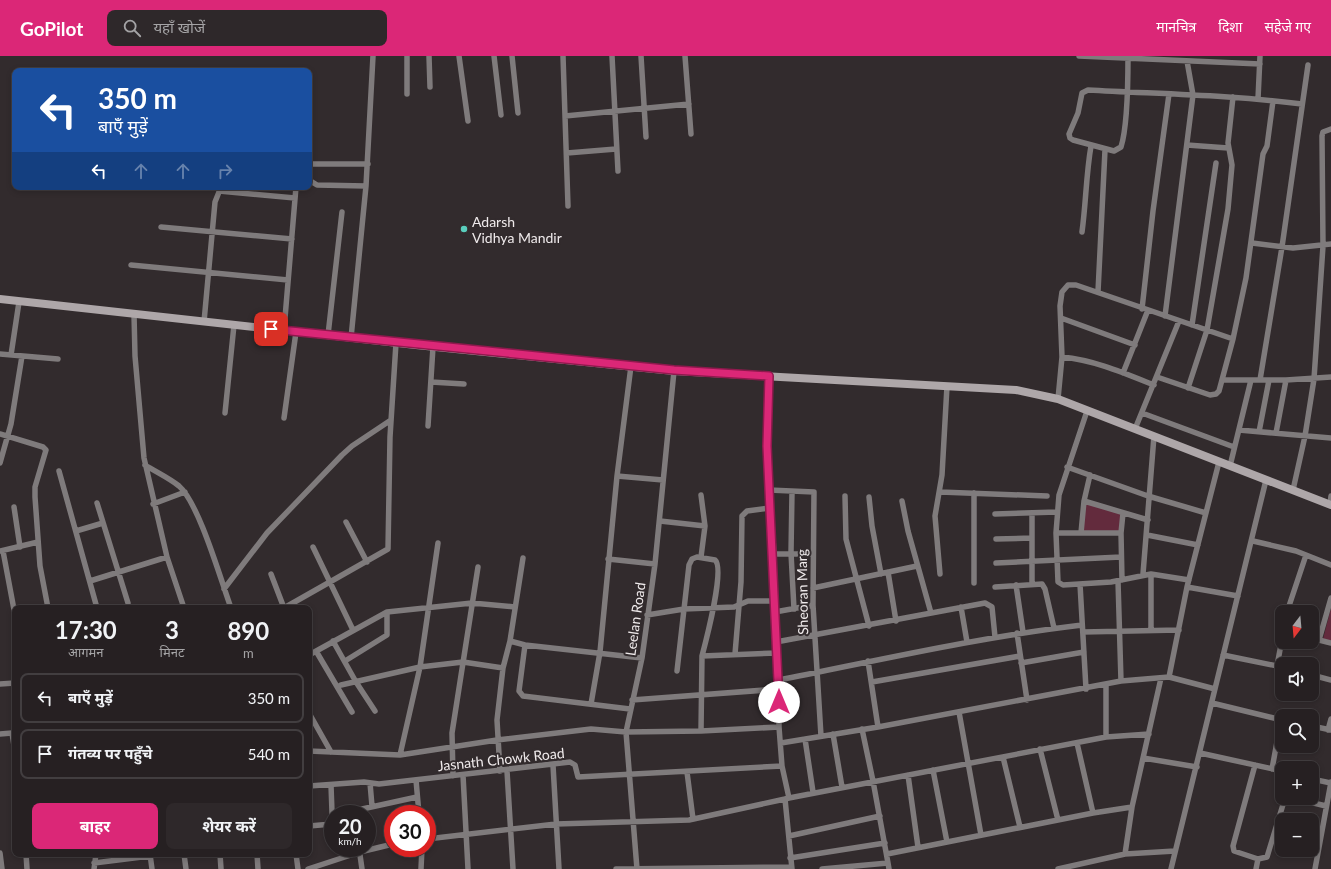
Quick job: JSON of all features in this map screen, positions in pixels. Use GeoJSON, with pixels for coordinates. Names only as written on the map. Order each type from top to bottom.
{"type":"FeatureCollection","features":[{"type":"Feature","properties":{"kind":"main road"},"geometry":{"type":"LineString","coordinates":[[0,299],[433,347],[674,370],[1016,390],[1058,399],[1266,480],[1331,502]]}},
{"type":"Feature","properties":{"kind":"street"},"geometry":{"type":"LineString","coordinates":[[351,338],[368,164],[373,56]]}},
{"type":"Feature","properties":{"kind":"street"},"geometry":{"type":"LineString","coordinates":[[407,56],[407,94]]}},
{"type":"Feature","properties":{"kind":"street"},"geometry":{"type":"LineString","coordinates":[[429,56],[430,87]]}},
{"type":"Feature","properties":{"kind":"street"},"geometry":{"type":"LineString","coordinates":[[459,56],[468,121]]}},
{"type":"Feature","properties":{"kind":"street"},"geometry":{"type":"LineString","coordinates":[[494,56],[501,115]]}},
{"type":"Feature","properties":{"kind":"street"},"geometry":{"type":"LineString","coordinates":[[512,56],[518,113]]}},
{"type":"Feature","properties":{"kind":"street"},"geometry":{"type":"LineString","coordinates":[[563,56],[568,206]]}},
{"type":"Feature","properties":{"kind":"street"},"geometry":{"type":"LineString","coordinates":[[612,56],[618,171]]}},
{"type":"Feature","properties":{"kind":"street"},"geometry":{"type":"LineString","coordinates":[[641,56],[646,137]]}},
{"type":"Feature","properties":{"kind":"street"},"geometry":{"type":"LineString","coordinates":[[685,56],[691,134]]}},
{"type":"Feature","properties":{"kind":"street"},"geometry":{"type":"LineString","coordinates":[[1079,56],[1163,58],[1188,61],[1260,64]]}},
{"type":"Feature","properties":{"kind":"street"},"geometry":{"type":"LineString","coordinates":[[1258,99],[1260,56]]}},
{"type":"Feature","properties":{"kind":"street"},"geometry":{"type":"LineString","coordinates":[[1128,57],[1127,92],[1121,147],[1114,151],[1105,150],[1073,140],[1069,136],[1078,113],[1082,93],[1088,90],[1127,92],[1233,97],[1302,104]]}},
{"type":"Feature","properties":{"kind":"street"},"geometry":{"type":"LineString","coordinates":[[1165,316],[1193,95],[1188,61]]}},
{"type":"Feature","properties":{"kind":"street"},"geometry":{"type":"LineString","coordinates":[[1260,380],[1282,247],[1308,65]]}},
{"type":"Feature","properties":{"kind":"street"},"geometry":{"type":"LineString","coordinates":[[1123,373],[1135,345],[1145,309],[1153,211],[1169,94]]}},
{"type":"Feature","properties":{"kind":"street"},"geometry":{"type":"LineString","coordinates":[[1188,388],[1207,330],[1228,209],[1232,165],[1228,148],[1233,97]]}},
{"type":"Feature","properties":{"kind":"street"},"geometry":{"type":"LineString","coordinates":[[1157,377],[1213,395],[1219,391],[1233,339],[1252,243],[1263,154],[1267,146],[1273,101]]}},
{"type":"Feature","properties":{"kind":"street"},"geometry":{"type":"LineString","coordinates":[[565,116],[689,104]]}},
{"type":"Feature","properties":{"kind":"street"},"geometry":{"type":"LineString","coordinates":[[1293,490],[1314,379],[1323,246],[1322,136],[1323,132],[1331,129]]}},
{"type":"Feature","properties":{"kind":"street"},"geometry":{"type":"LineString","coordinates":[[1187,145],[1228,148]]}},
{"type":"Feature","properties":{"kind":"street"},"geometry":{"type":"LineString","coordinates":[[1082,232],[1087,198],[1086,174],[1091,146]]}},
{"type":"Feature","properties":{"kind":"street"},"geometry":{"type":"LineString","coordinates":[[566,153],[616,149]]}},
{"type":"Feature","properties":{"kind":"street"},"geometry":{"type":"LineString","coordinates":[[1098,292],[1105,150]]}},
{"type":"Feature","properties":{"kind":"street"},"geometry":{"type":"LineString","coordinates":[[1192,325],[1216,163]]}},
{"type":"Feature","properties":{"kind":"street"},"geometry":{"type":"LineString","coordinates":[[312,164],[368,164]]}},
{"type":"Feature","properties":{"kind":"street"},"geometry":{"type":"LineString","coordinates":[[312,182],[317,185],[366,186]]}},
{"type":"Feature","properties":{"kind":"street"},"geometry":{"type":"LineString","coordinates":[[204,322],[215,202],[220,190]]}},
{"type":"Feature","properties":{"kind":"street"},"geometry":{"type":"LineString","coordinates":[[228,190],[296,198]]}},
{"type":"Feature","properties":{"kind":"street"},"geometry":{"type":"LineString","coordinates":[[284,330],[296,190]]}},
{"type":"Feature","properties":{"kind":"street"},"geometry":{"type":"LineString","coordinates":[[328,335],[342,212]]}},
{"type":"Feature","properties":{"kind":"street"},"geometry":{"type":"LineString","coordinates":[[161,227],[292,239]]}},
{"type":"Feature","properties":{"kind":"street"},"geometry":{"type":"LineString","coordinates":[[1252,243],[1293,248],[1331,244]]}},
{"type":"Feature","properties":{"kind":"street"},"geometry":{"type":"LineString","coordinates":[[131,265],[288,280]]}},
{"type":"Feature","properties":{"kind":"street"},"geometry":{"type":"LineString","coordinates":[[1058,399],[1062,357],[1062,292],[1068,285],[1076,285],[1098,292],[1233,339]]}},
{"type":"Feature","properties":{"kind":"street"},"geometry":{"type":"LineString","coordinates":[[11,355],[19,302]]}},
{"type":"Feature","properties":{"kind":"street"},"geometry":{"type":"LineString","coordinates":[[134,314],[135,356],[145,465],[153,504],[167,557],[183,605]]}},
{"type":"Feature","properties":{"kind":"street"},"geometry":{"type":"LineString","coordinates":[[1061,318],[1135,345]]}},
{"type":"Feature","properties":{"kind":"street"},"geometry":{"type":"LineString","coordinates":[[1135,429],[1179,321]]}},
{"type":"Feature","properties":{"kind":"street"},"geometry":{"type":"LineString","coordinates":[[225,413],[234,325]]}},
{"type":"Feature","properties":{"kind":"street"},"geometry":{"type":"LineString","coordinates":[[284,418],[296,332]]}},
{"type":"Feature","properties":{"kind":"street"},"geometry":{"type":"LineString","coordinates":[[390,555],[388,549],[391,420],[396,343]]}},
{"type":"Feature","properties":{"kind":"street"},"geometry":{"type":"LineString","coordinates":[[428,426],[433,347]]}},
{"type":"Feature","properties":{"kind":"street"},"geometry":{"type":"LineString","coordinates":[[0,354],[58,359]]}},
{"type":"Feature","properties":{"kind":"street"},"geometry":{"type":"LineString","coordinates":[[0,463],[11,424],[22,356]]}},
{"type":"Feature","properties":{"kind":"street"},"geometry":{"type":"LineString","coordinates":[[1062,357],[1089,361],[1154,385]]}},
{"type":"Feature","properties":{"kind":"street"},"geometry":{"type":"LineString","coordinates":[[591,704],[600,652],[608,559],[631,366]]}},
{"type":"Feature","properties":{"kind":"street","name":"Leelan Road"},"geometry":{"type":"LineString","coordinates":[[637,868],[626,732],[642,658],[655,564],[674,370]]}},
{"type":"Feature","properties":{"kind":"street"},"geometry":{"type":"LineString","coordinates":[[616,869],[791,868],[787,798],[782,766],[779,727],[780,680],[776,642],[774,554],[767,446],[769,376]]}},
{"type":"Feature","properties":{"kind":"street"},"geometry":{"type":"LineString","coordinates":[[1223,380],[1286,380],[1331,377]]}},
{"type":"Feature","properties":{"kind":"street"},"geometry":{"type":"LineString","coordinates":[[1230,466],[1251,380]]}},
{"type":"Feature","properties":{"kind":"street"},"geometry":{"type":"LineString","coordinates":[[1259,432],[1269,380]]}},
{"type":"Feature","properties":{"kind":"street"},"geometry":{"type":"LineString","coordinates":[[1276,433],[1286,380]]}},
{"type":"Feature","properties":{"kind":"street"},"geometry":{"type":"LineString","coordinates":[[431,382],[464,384]]}},
{"type":"Feature","properties":{"kind":"street"},"geometry":{"type":"LineString","coordinates":[[940,574],[936,503],[940,492],[947,386]]}},
{"type":"Feature","properties":{"kind":"street"},"geometry":{"type":"LineString","coordinates":[[1087,411],[1061,485],[1056,533],[1058,582],[1063,585],[1080,584],[1120,580],[1143,574],[1189,580]]}},
{"type":"Feature","properties":{"kind":"street"},"geometry":{"type":"LineString","coordinates":[[1142,413],[1234,447]]}},
{"type":"Feature","properties":{"kind":"street"},"geometry":{"type":"LineString","coordinates":[[224,589],[266,533],[342,455],[352,446],[391,420]]}},
{"type":"Feature","properties":{"kind":"street"},"geometry":{"type":"LineString","coordinates":[[1239,430],[1331,438]]}},
{"type":"Feature","properties":{"kind":"street"},"geometry":{"type":"LineString","coordinates":[[0,434],[43,447],[46,450],[35,492],[40,566],[47,605]]}},
{"type":"Feature","properties":{"kind":"street"},"geometry":{"type":"LineString","coordinates":[[1143,574],[1148,520],[1148,496],[1154,436]]}},
{"type":"Feature","properties":{"kind":"street"},"geometry":{"type":"LineString","coordinates":[[1169,678],[1187,587],[1219,462]]}},
{"type":"Feature","properties":{"kind":"street"},"geometry":{"type":"LineString","coordinates":[[145,465],[179,486],[185,492],[203,529],[230,605]]}},
{"type":"Feature","properties":{"kind":"street"},"geometry":{"type":"LineString","coordinates":[[1067,467],[1148,496],[1206,513]]}},
{"type":"Feature","properties":{"kind":"street"},"geometry":{"type":"LineString","coordinates":[[59,471],[96,605]]}},
{"type":"Feature","properties":{"kind":"street"},"geometry":{"type":"LineString","coordinates":[[1081,533],[1084,501],[1090,475]]}},
{"type":"Feature","properties":{"kind":"street"},"geometry":{"type":"LineString","coordinates":[[617,476],[663,480]]}},
{"type":"Feature","properties":{"kind":"street"},"geometry":{"type":"LineString","coordinates":[[1171,869],[1266,480]]}},
{"type":"Feature","properties":{"kind":"street","name":"Sheoran Marg"},"geometry":{"type":"LineString","coordinates":[[769,490],[814,492],[812,554],[813,604],[821,736]]}},
{"type":"Feature","properties":{"kind":"street"},"geometry":{"type":"LineString","coordinates":[[153,504],[185,492]]}},
{"type":"Feature","properties":{"kind":"street"},"geometry":{"type":"LineString","coordinates":[[792,492],[791,553],[794,609]]}},
{"type":"Feature","properties":{"kind":"street"},"geometry":{"type":"LineString","coordinates":[[940,492],[1048,496]]}},
{"type":"Feature","properties":{"kind":"street"},"geometry":{"type":"LineString","coordinates":[[974,493],[974,584]]}},
{"type":"Feature","properties":{"kind":"street"},"geometry":{"type":"LineString","coordinates":[[701,494],[705,526],[701,557]]}},
{"type":"Feature","properties":{"kind":"street"},"geometry":{"type":"LineString","coordinates":[[845,496],[846,539],[869,626]]}},
{"type":"Feature","properties":{"kind":"street"},"geometry":{"type":"LineString","coordinates":[[869,497],[872,526],[896,621]]}},
{"type":"Feature","properties":{"kind":"street"},"geometry":{"type":"LineString","coordinates":[[902,501],[917,566],[931,613]]}},
{"type":"Feature","properties":{"kind":"street"},"geometry":{"type":"LineString","coordinates":[[1084,501],[1148,520]]}},
{"type":"Feature","properties":{"kind":"street"},"geometry":{"type":"LineString","coordinates":[[97,503],[128,603]]}},
{"type":"Feature","properties":{"kind":"street"},"geometry":{"type":"LineString","coordinates":[[14,507],[20,547]]}},
{"type":"Feature","properties":{"kind":"street"},"geometry":{"type":"LineString","coordinates":[[736,654],[743,514],[747,511],[770,508]]}},
{"type":"Feature","properties":{"kind":"street"},"geometry":{"type":"LineString","coordinates":[[995,514],[1058,512]]}},
{"type":"Feature","properties":{"kind":"street"},"geometry":{"type":"LineString","coordinates":[[1032,513],[1032,584]]}},
{"type":"Feature","properties":{"kind":"street"},"geometry":{"type":"LineString","coordinates":[[1121,681],[1118,631],[1123,513]]}},
{"type":"Feature","properties":{"kind":"street"},"geometry":{"type":"LineString","coordinates":[[660,521],[705,526]]}},
{"type":"Feature","properties":{"kind":"street"},"geometry":{"type":"LineString","coordinates":[[346,522],[367,562]]}},
{"type":"Feature","properties":{"kind":"street"},"geometry":{"type":"LineString","coordinates":[[76,531],[103,523]]}},
{"type":"Feature","properties":{"kind":"street"},"geometry":{"type":"LineString","coordinates":[[1056,533],[1121,533]]}},
{"type":"Feature","properties":{"kind":"street"},"geometry":{"type":"LineString","coordinates":[[1147,535],[1198,545]]}},
{"type":"Feature","properties":{"kind":"street"},"geometry":{"type":"LineString","coordinates":[[996,539],[1032,538]]}},
{"type":"Feature","properties":{"kind":"street"},"geometry":{"type":"LineString","coordinates":[[1252,541],[1306,555],[1331,565]]}},
{"type":"Feature","properties":{"kind":"street"},"geometry":{"type":"LineString","coordinates":[[13,605],[1,551],[38,542]]}},
{"type":"Feature","properties":{"kind":"street"},"geometry":{"type":"LineString","coordinates":[[400,755],[420,667],[438,543]]}},
{"type":"Feature","properties":{"kind":"street"},"geometry":{"type":"LineString","coordinates":[[313,547],[353,630]]}},
{"type":"Feature","properties":{"kind":"street"},"geometry":{"type":"LineString","coordinates":[[289,605],[388,549]]}},
{"type":"Feature","properties":{"kind":"street"},"geometry":{"type":"LineString","coordinates":[[774,554],[812,554]]}},
{"type":"Feature","properties":{"kind":"street"},"geometry":{"type":"LineString","coordinates":[[1289,605],[1306,555]]}},
{"type":"Feature","properties":{"kind":"street"},"geometry":{"type":"LineString","coordinates":[[90,581],[167,557]]}},
{"type":"Feature","properties":{"kind":"street"},"geometry":{"type":"LineString","coordinates":[[677,671],[689,565],[694,557],[712,559],[718,562],[714,607],[702,656],[701,731]]}},
{"type":"Feature","properties":{"kind":"street"},"geometry":{"type":"LineString","coordinates":[[996,563],[1122,557]]}},
{"type":"Feature","properties":{"kind":"street"},"geometry":{"type":"LineString","coordinates":[[500,770],[497,720],[503,668],[510,641],[523,558]]}},
{"type":"Feature","properties":{"kind":"street"},"geometry":{"type":"LineString","coordinates":[[608,559],[655,564]]}},
{"type":"Feature","properties":{"kind":"street"},"geometry":{"type":"LineString","coordinates":[[813,588],[917,566]]}},
{"type":"Feature","properties":{"kind":"street"},"geometry":{"type":"LineString","coordinates":[[453,776],[451,748],[452,733],[478,567]]}},
{"type":"Feature","properties":{"kind":"street"},"geometry":{"type":"LineString","coordinates":[[271,574],[283,605]]}},
{"type":"Feature","properties":{"kind":"street"},"geometry":{"type":"LineString","coordinates":[[1151,574],[1151,630]]}},
{"type":"Feature","properties":{"kind":"street"},"geometry":{"type":"LineString","coordinates":[[995,587],[1042,584],[1044,586],[1054,628]]}},
{"type":"Feature","properties":{"kind":"street"},"geometry":{"type":"LineString","coordinates":[[1080,584],[1086,689]]}},
{"type":"Feature","properties":{"kind":"street"},"geometry":{"type":"LineString","coordinates":[[1016,585],[1023,632]]}},
{"type":"Feature","properties":{"kind":"street"},"geometry":{"type":"LineString","coordinates":[[1187,587],[1238,596]]}},
{"type":"Feature","properties":{"kind":"street"},"geometry":{"type":"LineString","coordinates":[[1331,598],[1319,640],[1331,643]]}},
{"type":"Feature","properties":{"kind":"street"},"geometry":{"type":"LineString","coordinates":[[647,615],[684,609],[738,605],[748,600],[774,601]]}},
{"type":"Feature","properties":{"kind":"street"},"geometry":{"type":"LineString","coordinates":[[312,653],[387,612],[472,603],[515,608]]}},
{"type":"Feature","properties":{"kind":"street"},"geometry":{"type":"LineString","coordinates":[[776,642],[896,621],[985,603],[990,604],[995,637]]}},
{"type":"Feature","properties":{"kind":"street"},"geometry":{"type":"LineString","coordinates":[[775,612],[813,604]]}},
{"type":"Feature","properties":{"kind":"street"},"geometry":{"type":"LineString","coordinates":[[961,607],[967,642]]}},
{"type":"Feature","properties":{"kind":"street"},"geometry":{"type":"LineString","coordinates":[[345,661],[387,635],[387,612]]}},
{"type":"Feature","properties":{"kind":"street"},"geometry":{"type":"LineString","coordinates":[[780,680],[967,642],[1023,632],[1082,625]]}},
{"type":"Feature","properties":{"kind":"street"},"geometry":{"type":"LineString","coordinates":[[1082,632],[1179,630]]}},
{"type":"Feature","properties":{"kind":"street"},"geometry":{"type":"LineString","coordinates":[[1017,633],[1027,700]]}},
{"type":"Feature","properties":{"kind":"street"},"geometry":{"type":"LineString","coordinates":[[333,641],[356,682],[375,711]]}},
{"type":"Feature","properties":{"kind":"street"},"geometry":{"type":"LineString","coordinates":[[510,641],[642,658]]}},
{"type":"Feature","properties":{"kind":"street"},"geometry":{"type":"LineString","coordinates":[[525,644],[519,691],[520,694],[630,709]]}},
{"type":"Feature","properties":{"kind":"street"},"geometry":{"type":"LineString","coordinates":[[316,651],[352,712]]}},
{"type":"Feature","properties":{"kind":"street"},"geometry":{"type":"LineString","coordinates":[[1021,663],[1084,652]]}},
{"type":"Feature","properties":{"kind":"street"},"geometry":{"type":"LineString","coordinates":[[702,656],[777,653]]}},
{"type":"Feature","properties":{"kind":"street"},"geometry":{"type":"LineString","coordinates":[[1223,655],[1275,666]]}},
{"type":"Feature","properties":{"kind":"street"},"geometry":{"type":"LineString","coordinates":[[872,682],[1020,656]]}},
{"type":"Feature","properties":{"kind":"street"},"geometry":{"type":"LineString","coordinates":[[868,661],[878,727]]}},
{"type":"Feature","properties":{"kind":"street"},"geometry":{"type":"LineString","coordinates":[[341,685],[420,667],[463,662],[503,668]]}},
{"type":"Feature","properties":{"kind":"street"},"geometry":{"type":"LineString","coordinates":[[1319,677],[1331,680]]}},
{"type":"Feature","properties":{"kind":"street"},"geometry":{"type":"LineString","coordinates":[[1125,854],[1132,807],[1161,678]]}},
{"type":"Feature","properties":{"kind":"street"},"geometry":{"type":"LineString","coordinates":[[781,743],[1027,700],[1121,681],[1169,678],[1215,689]]}},
{"type":"Feature","properties":{"kind":"street"},"geometry":{"type":"LineString","coordinates":[[0,684],[12,683]]}},
{"type":"Feature","properties":{"kind":"street"},"geometry":{"type":"LineString","coordinates":[[1106,685],[1106,737]]}},
{"type":"Feature","properties":{"kind":"street"},"geometry":{"type":"LineString","coordinates":[[632,700],[779,689]]}},
{"type":"Feature","properties":{"kind":"street"},"geometry":{"type":"LineString","coordinates":[[1212,702],[1275,718]]}},
{"type":"Feature","properties":{"kind":"street"},"geometry":{"type":"LineString","coordinates":[[959,712],[967,764],[981,835]]}},
{"type":"Feature","properties":{"kind":"street"},"geometry":{"type":"LineString","coordinates":[[312,718],[331,752]]}},
{"type":"Feature","properties":{"kind":"street"},"geometry":{"type":"LineString","coordinates":[[1319,728],[1329,730],[1331,719]]}},
{"type":"Feature","properties":{"kind":"street"},"geometry":{"type":"LineString","coordinates":[[312,751],[400,755],[498,740],[591,729],[626,732],[701,731],[779,727]]}},
{"type":"Feature","properties":{"kind":"street"},"geometry":{"type":"LineString","coordinates":[[862,729],[889,869]]}},
{"type":"Feature","properties":{"kind":"street"},"geometry":{"type":"LineString","coordinates":[[0,734],[12,733]]}},
{"type":"Feature","properties":{"kind":"street"},"geometry":{"type":"LineString","coordinates":[[834,734],[842,787]]}},
{"type":"Feature","properties":{"kind":"street"},"geometry":{"type":"LineString","coordinates":[[436,838],[556,824],[693,819],[813,792],[1040,749],[1106,737],[1149,734]]}},
{"type":"Feature","properties":{"kind":"street"},"geometry":{"type":"LineString","coordinates":[[805,739],[813,792]]}},
{"type":"Feature","properties":{"kind":"street"},"geometry":{"type":"LineString","coordinates":[[1077,743],[1093,813]]}},
{"type":"Feature","properties":{"kind":"street"},"geometry":{"type":"LineString","coordinates":[[1040,749],[1058,820]]}},
{"type":"Feature","properties":{"kind":"street"},"geometry":{"type":"LineString","coordinates":[[1200,753],[1275,770]]}},
{"type":"Feature","properties":{"kind":"street"},"geometry":{"type":"LineString","coordinates":[[1272,769],[1275,753]]}},
{"type":"Feature","properties":{"kind":"street"},"geometry":{"type":"LineString","coordinates":[[1003,756],[1020,827]]}},
{"type":"Feature","properties":{"kind":"street"},"geometry":{"type":"LineString","coordinates":[[1143,758],[1197,767]]}},
{"type":"Feature","properties":{"kind":"street","name":"Jasnath Chowk Road"},"geometry":{"type":"LineString","coordinates":[[312,786],[370,783],[379,784],[573,763],[577,767],[578,777],[782,766]]}},
{"type":"Feature","properties":{"kind":"street"},"geometry":{"type":"LineString","coordinates":[[553,765],[559,869]]}},
{"type":"Feature","properties":{"kind":"street"},"geometry":{"type":"LineString","coordinates":[[1255,765],[1232,849],[1236,853],[1258,860],[1265,859],[1269,853],[1283,805]]}},
{"type":"Feature","properties":{"kind":"street"},"geometry":{"type":"LineString","coordinates":[[507,770],[513,869]]}},
{"type":"Feature","properties":{"kind":"street"},"geometry":{"type":"LineString","coordinates":[[933,770],[947,842]]}},
{"type":"Feature","properties":{"kind":"street"},"geometry":{"type":"LineString","coordinates":[[687,772],[693,819]]}},
{"type":"Feature","properties":{"kind":"street"},"geometry":{"type":"LineString","coordinates":[[463,775],[468,869]]}},
{"type":"Feature","properties":{"kind":"street"},"geometry":{"type":"LineString","coordinates":[[908,775],[918,847]]}},
{"type":"Feature","properties":{"kind":"street"},"geometry":{"type":"LineString","coordinates":[[416,780],[418,805]]}},
{"type":"Feature","properties":{"kind":"street"},"geometry":{"type":"LineString","coordinates":[[1315,869],[1331,782],[1319,780]]}},
{"type":"Feature","properties":{"kind":"street"},"geometry":{"type":"LineString","coordinates":[[370,783],[372,805]]}},
{"type":"Feature","properties":{"kind":"street"},"geometry":{"type":"LineString","coordinates":[[331,785],[332,805]]}},
{"type":"Feature","properties":{"kind":"street"},"geometry":{"type":"LineString","coordinates":[[376,805],[417,797]]}},
{"type":"Feature","properties":{"kind":"street"},"geometry":{"type":"LineString","coordinates":[[1319,804],[1326,806]]}},
{"type":"Feature","properties":{"kind":"street"},"geometry":{"type":"LineString","coordinates":[[887,854],[1020,827],[1132,807]]}},
{"type":"Feature","properties":{"kind":"street"},"geometry":{"type":"LineString","coordinates":[[789,836],[880,816]]}},
{"type":"Feature","properties":{"kind":"street"},"geometry":{"type":"LineString","coordinates":[[312,826],[324,825]]}},
{"type":"Feature","properties":{"kind":"street"},"geometry":{"type":"LineString","coordinates":[[790,858],[885,843]]}},
{"type":"Feature","properties":{"kind":"street"},"geometry":{"type":"LineString","coordinates":[[1058,869],[1125,854],[1175,851]]}},
{"type":"Feature","properties":{"kind":"street"},"geometry":{"type":"LineString","coordinates":[[0,853],[2,869]]}},
{"type":"Feature","properties":{"kind":"street"},"geometry":{"type":"LineString","coordinates":[[26,857],[27,869]]}},
{"type":"Feature","properties":{"kind":"street"},"geometry":{"type":"LineString","coordinates":[[94,866],[140,857]]}},
{"type":"Feature","properties":{"kind":"street"},"geometry":{"type":"LineString","coordinates":[[150,857],[152,869]]}},
{"type":"Feature","properties":{"kind":"street"},"geometry":{"type":"LineString","coordinates":[[184,857],[186,869]]}},
{"type":"Feature","properties":{"kind":"street"},"geometry":{"type":"LineString","coordinates":[[220,857],[221,869]]}},
{"type":"Feature","properties":{"kind":"street"},"geometry":{"type":"LineString","coordinates":[[257,857],[258,869]]}},
{"type":"Feature","properties":{"kind":"street"},"geometry":{"type":"LineString","coordinates":[[296,857],[298,869]]}},
{"type":"Feature","properties":{"kind":"street"},"geometry":{"type":"LineString","coordinates":[[308,869],[315,868],[342,857]]}},
{"type":"Feature","properties":{"kind":"street"},"geometry":{"type":"LineString","coordinates":[[360,857],[362,869]]}},
{"type":"Feature","properties":{"kind":"street"},"geometry":{"type":"LineString","coordinates":[[421,869],[422,857]]}},
{"type":"Feature","properties":{"kind":"street"},"geometry":{"type":"LineString","coordinates":[[1256,869],[1258,860]]}},
{"type":"Feature","properties":{"kind":"street"},"geometry":{"type":"LineString","coordinates":[[822,869],[888,862]]}},
{"type":"Feature","properties":{"kind":"shaded area"},"geometry":{"type":"Polygon","coordinates":[[[1084,501],[1123,513],[1121,533],[1081,533],[1084,501]]]}},
{"type":"Feature","properties":{"kind":"shaded area"},"geometry":{"type":"Polygon","coordinates":[[[1331,608],[1331,641],[1323,639],[1331,608]]]}},
{"type":"Feature","properties":{"kind":"place","name":"Adarsh Vidhya Mandir"},"geometry":{"type":"Point","coordinates":[464,229]}},
{"type":"Feature","properties":{"kind":"route"},"geometry":{"type":"LineString","coordinates":[[271,329],[416,345],[674,370],[769,376],[767,446],[774,554],[774,601],[780,680],[779,702]]}}]}
